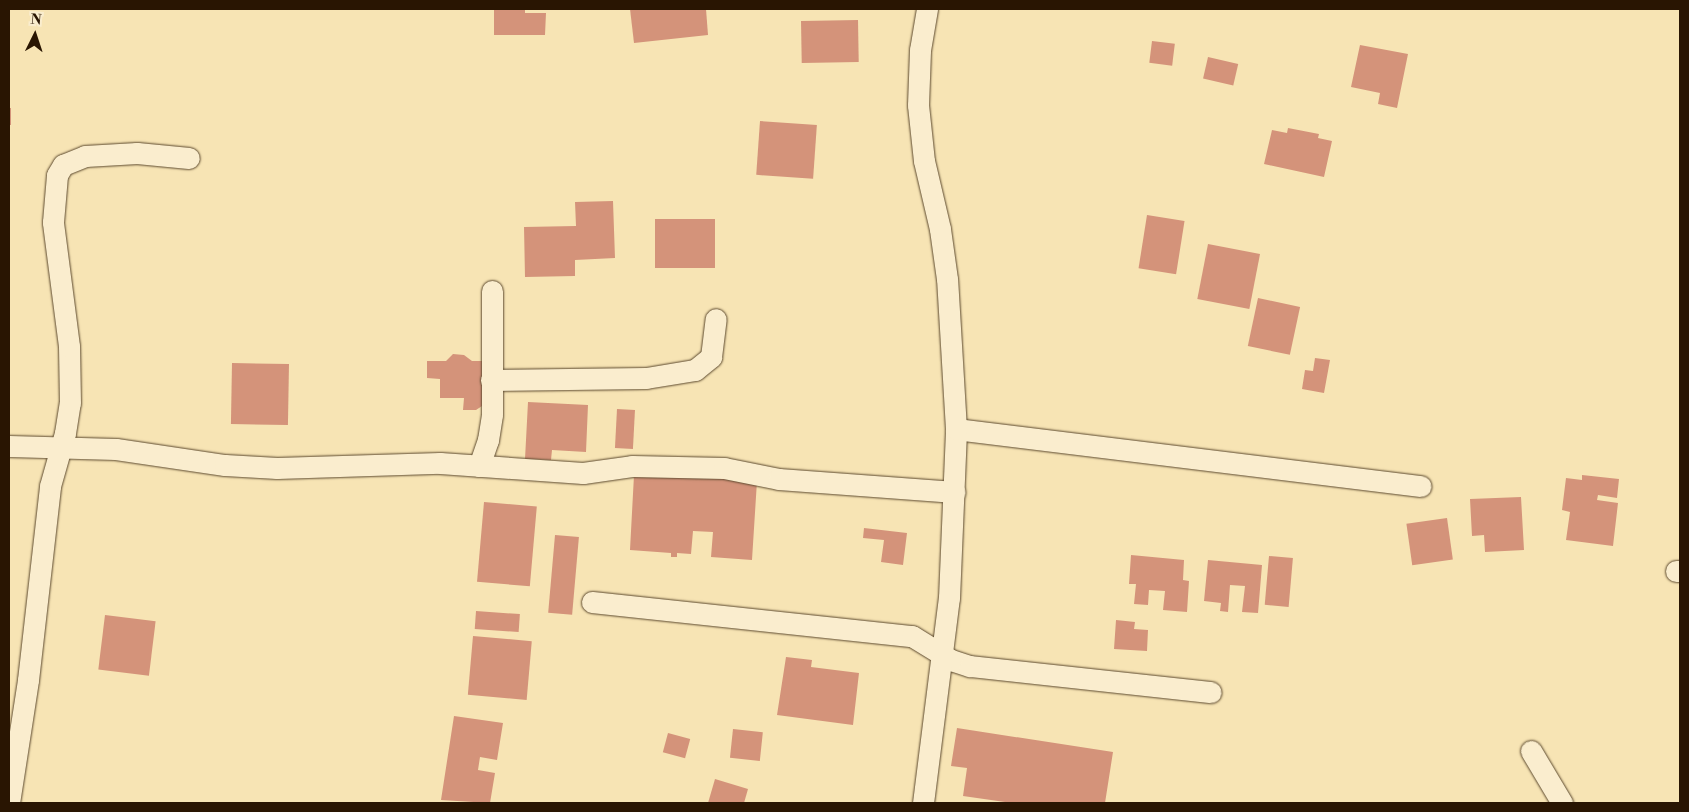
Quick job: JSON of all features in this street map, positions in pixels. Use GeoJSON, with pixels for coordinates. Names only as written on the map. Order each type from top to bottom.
{"type":"FeatureCollection","features":[{"type":"Feature","properties":{"kind":"street"},"geometry":{"type":"LineString","coordinates":[[924,803],[949,598],[955,492],[956,429],[947,279],[940,229],[924,161],[918,105],[920,50],[927,9]]}},
{"type":"Feature","properties":{"kind":"street"},"geometry":{"type":"LineString","coordinates":[[9,803],[28,680],[50,486],[68,418],[70,374],[53,222],[57,174],[63,165],[85,156],[137,153],[189,158]]}},
{"type":"Feature","properties":{"kind":"street"},"geometry":{"type":"LineString","coordinates":[[479,466],[490,427],[492,291]]}},
{"type":"Feature","properties":{"kind":"street"},"geometry":{"type":"LineString","coordinates":[[491,380],[646,378],[695,370],[711,357],[716,318]]}},
{"type":"Feature","properties":{"kind":"street"},"geometry":{"type":"LineString","coordinates":[[956,429],[1421,486]]}},
{"type":"Feature","properties":{"kind":"street"},"geometry":{"type":"LineString","coordinates":[[9,446],[116,449],[217,464],[277,468],[420,463],[583,474],[644,466],[724,468],[779,479],[955,492]]}},
{"type":"Feature","properties":{"kind":"street"},"geometry":{"type":"LineString","coordinates":[[592,602],[912,636],[942,654],[970,666],[1211,692]]}},
{"type":"Feature","properties":{"kind":"street"},"geometry":{"type":"LineString","coordinates":[[1531,751],[1562,803]]}},
{"type":"Feature","properties":{"kind":"building"},"geometry":{"type":"Polygon","coordinates":[[[494,9],[525,9],[525,13],[546,13],[545,35],[494,35],[494,9]]]}},
{"type":"Feature","properties":{"kind":"building"},"geometry":{"type":"Polygon","coordinates":[[[630,9],[706,9],[708,35],[634,43],[630,9]]]}},
{"type":"Feature","properties":{"kind":"building"},"geometry":{"type":"Polygon","coordinates":[[[858,20],[859,62],[802,63],[801,21],[858,20]]]}},
{"type":"Feature","properties":{"kind":"building"},"geometry":{"type":"Polygon","coordinates":[[[1152,41],[1175,44],[1172,66],[1149,63],[1152,41]]]}},
{"type":"Feature","properties":{"kind":"building"},"geometry":{"type":"Polygon","coordinates":[[[1360,45],[1408,54],[1397,108],[1378,104],[1380,93],[1351,87],[1360,45]]]}},
{"type":"Feature","properties":{"kind":"building"},"geometry":{"type":"Polygon","coordinates":[[[1208,57],[1238,64],[1233,85],[1203,78],[1208,57]]]}},
{"type":"Feature","properties":{"kind":"building"},"geometry":{"type":"Polygon","coordinates":[[[9,108],[11,108],[11,125],[9,125],[9,108]]]}},
{"type":"Feature","properties":{"kind":"building"},"geometry":{"type":"Polygon","coordinates":[[[760,121],[817,125],[813,179],[756,175],[760,121]]]}},
{"type":"Feature","properties":{"kind":"building"},"geometry":{"type":"Polygon","coordinates":[[[1288,128],[1319,134],[1318,138],[1332,141],[1324,177],[1264,164],[1272,130],[1287,133],[1288,128]]]}},
{"type":"Feature","properties":{"kind":"building"},"geometry":{"type":"Polygon","coordinates":[[[613,201],[615,258],[575,260],[575,276],[525,277],[524,227],[576,226],[575,202],[613,201]]]}},
{"type":"Feature","properties":{"kind":"building"},"geometry":{"type":"Polygon","coordinates":[[[1147,215],[1185,221],[1176,274],[1139,268],[1147,215]]]}},
{"type":"Feature","properties":{"kind":"building"},"geometry":{"type":"Polygon","coordinates":[[[655,219],[715,219],[715,268],[655,268],[655,219]]]}},
{"type":"Feature","properties":{"kind":"building"},"geometry":{"type":"Polygon","coordinates":[[[1208,244],[1260,254],[1249,309],[1197,299],[1208,244]]]}},
{"type":"Feature","properties":{"kind":"building"},"geometry":{"type":"Polygon","coordinates":[[[1258,298],[1300,307],[1290,355],[1248,346],[1258,298]]]}},
{"type":"Feature","properties":{"kind":"building"},"geometry":{"type":"Polygon","coordinates":[[[453,354],[464,355],[472,361],[486,361],[485,404],[476,410],[463,410],[464,398],[440,398],[440,379],[427,378],[427,361],[446,361],[453,354]]]}},
{"type":"Feature","properties":{"kind":"building"},"geometry":{"type":"Polygon","coordinates":[[[1315,358],[1330,360],[1324,393],[1302,389],[1305,370],[1313,371],[1315,358]]]}},
{"type":"Feature","properties":{"kind":"building"},"geometry":{"type":"Polygon","coordinates":[[[232,363],[289,364],[288,425],[231,424],[232,363]]]}},
{"type":"Feature","properties":{"kind":"building"},"geometry":{"type":"Polygon","coordinates":[[[528,402],[588,405],[586,452],[552,450],[551,460],[525,459],[528,402]]]}},
{"type":"Feature","properties":{"kind":"building"},"geometry":{"type":"Polygon","coordinates":[[[617,409],[635,410],[633,449],[615,448],[617,409]]]}},
{"type":"Feature","properties":{"kind":"building"},"geometry":{"type":"Polygon","coordinates":[[[634,475],[685,478],[685,475],[757,481],[752,560],[711,557],[713,532],[693,531],[691,554],[677,553],[677,557],[671,557],[671,553],[630,550],[634,475]]]}},
{"type":"Feature","properties":{"kind":"building"},"geometry":{"type":"Polygon","coordinates":[[[1582,475],[1619,479],[1617,498],[1598,495],[1597,500],[1618,503],[1613,546],[1566,540],[1570,512],[1562,510],[1566,478],[1582,480],[1582,475]]]}},
{"type":"Feature","properties":{"kind":"building"},"geometry":{"type":"Polygon","coordinates":[[[1521,497],[1524,550],[1485,552],[1484,535],[1472,536],[1470,499],[1521,497]]]}},
{"type":"Feature","properties":{"kind":"building"},"geometry":{"type":"Polygon","coordinates":[[[484,502],[537,507],[530,586],[477,582],[484,502]]]}},
{"type":"Feature","properties":{"kind":"building"},"geometry":{"type":"Polygon","coordinates":[[[1447,518],[1453,560],[1412,565],[1406,524],[1447,518]]]}},
{"type":"Feature","properties":{"kind":"building"},"geometry":{"type":"Polygon","coordinates":[[[864,528],[907,533],[903,565],[881,562],[884,540],[863,538],[864,528]]]}},
{"type":"Feature","properties":{"kind":"building"},"geometry":{"type":"Polygon","coordinates":[[[555,535],[579,537],[572,615],[548,613],[555,535]]]}},
{"type":"Feature","properties":{"kind":"building"},"geometry":{"type":"Polygon","coordinates":[[[1131,555],[1184,560],[1183,580],[1189,581],[1187,612],[1163,610],[1165,591],[1149,590],[1148,605],[1134,604],[1136,584],[1129,584],[1131,555]]]}},
{"type":"Feature","properties":{"kind":"building"},"geometry":{"type":"Polygon","coordinates":[[[1269,556],[1293,558],[1289,607],[1265,605],[1269,556]]]}},
{"type":"Feature","properties":{"kind":"building"},"geometry":{"type":"Polygon","coordinates":[[[1208,560],[1262,565],[1258,613],[1242,612],[1245,586],[1230,585],[1228,612],[1220,611],[1221,603],[1204,601],[1208,560]]]}},
{"type":"Feature","properties":{"kind":"building"},"geometry":{"type":"Polygon","coordinates":[[[476,611],[520,614],[519,632],[475,629],[476,611]]]}},
{"type":"Feature","properties":{"kind":"building"},"geometry":{"type":"Polygon","coordinates":[[[105,615],[156,621],[149,676],[98,670],[105,615]]]}},
{"type":"Feature","properties":{"kind":"building"},"geometry":{"type":"Polygon","coordinates":[[[1116,620],[1135,622],[1134,629],[1148,630],[1147,651],[1114,649],[1116,620]]]}},
{"type":"Feature","properties":{"kind":"building"},"geometry":{"type":"Polygon","coordinates":[[[473,636],[532,641],[527,700],[468,695],[473,636]]]}},
{"type":"Feature","properties":{"kind":"building"},"geometry":{"type":"Polygon","coordinates":[[[786,657],[812,660],[811,667],[859,673],[853,725],[777,715],[786,657]]]}},
{"type":"Feature","properties":{"kind":"building"},"geometry":{"type":"Polygon","coordinates":[[[454,716],[503,723],[497,760],[480,757],[478,770],[495,773],[490,803],[441,800],[454,716]]]}},
{"type":"Feature","properties":{"kind":"building"},"geometry":{"type":"Polygon","coordinates":[[[957,728],[1113,752],[1105,803],[1012,803],[963,796],[967,768],[951,766],[957,728]]]}},
{"type":"Feature","properties":{"kind":"building"},"geometry":{"type":"Polygon","coordinates":[[[733,729],[763,732],[760,761],[730,758],[733,729]]]}},
{"type":"Feature","properties":{"kind":"building"},"geometry":{"type":"Polygon","coordinates":[[[668,733],[690,739],[685,758],[663,752],[668,733]]]}},
{"type":"Feature","properties":{"kind":"building"},"geometry":{"type":"Polygon","coordinates":[[[715,779],[748,789],[744,803],[708,803],[715,779]]]}}]}
